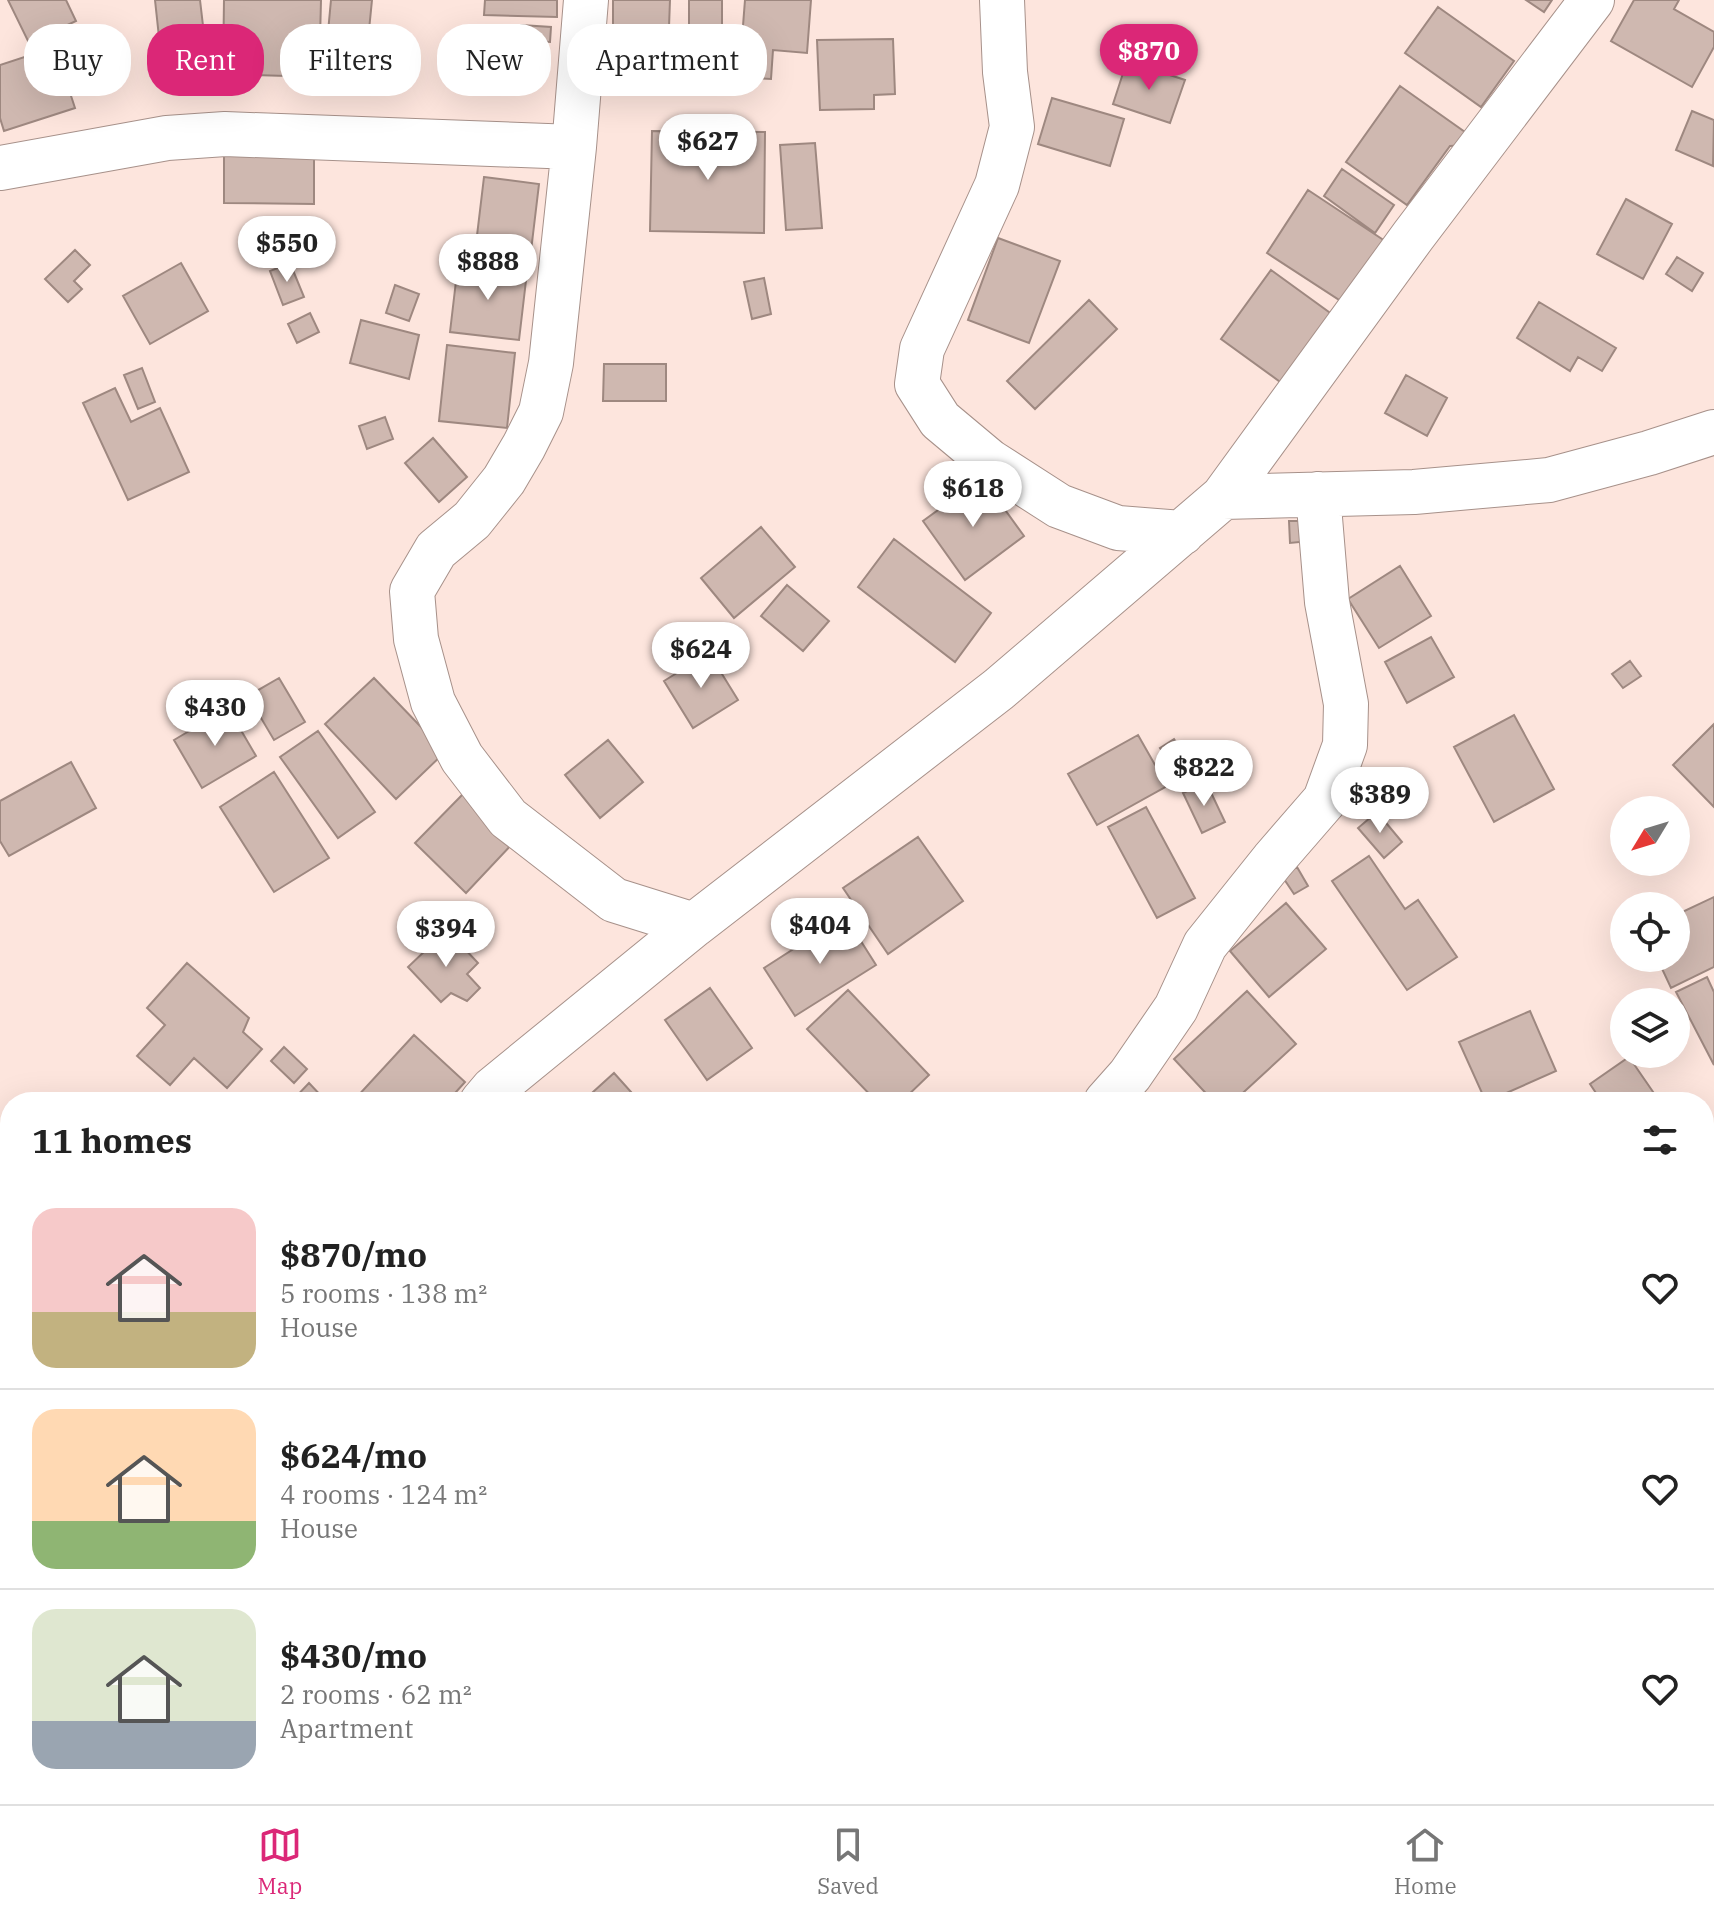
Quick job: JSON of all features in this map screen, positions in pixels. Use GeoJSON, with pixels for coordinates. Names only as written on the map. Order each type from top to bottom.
{"type":"FeatureCollection","features":[{"type":"Feature","properties":{"kind":"street"},"geometry":{"type":"LineString","coordinates":[[586,0],[551,363],[541,412],[504,480],[472,520],[436,550],[412,591],[416,639],[433,702],[462,758],[508,818],[614,900],[694,925]]}},
{"type":"Feature","properties":{"kind":"street"},"geometry":{"type":"LineString","coordinates":[[1002,0],[1005,72],[1012,127],[997,185],[922,349],[917,384],[940,420],[989,461],[1059,506],[1118,528],[1182,533]]}},
{"type":"Feature","properties":{"kind":"street"},"geometry":{"type":"LineString","coordinates":[[490,1092],[694,925],[999,689],[1223,497],[1413,236],[1592,0]]}},
{"type":"Feature","properties":{"kind":"street"},"geometry":{"type":"LineString","coordinates":[[0,168],[167,138],[225,134],[574,147]]}},
{"type":"Feature","properties":{"kind":"street"},"geometry":{"type":"LineString","coordinates":[[1223,497],[1414,492],[1549,480],[1714,432]]}},
{"type":"Feature","properties":{"kind":"street"},"geometry":{"type":"LineString","coordinates":[[1115,1092],[1176,1008],[1205,945],[1325,800],[1345,745],[1346,704],[1327,602],[1318,494]]}},
{"type":"Feature","properties":{"kind":"building"},"geometry":{"type":"Polygon","coordinates":[[[8,0],[66,0],[76,21],[70,24],[24,24],[24,33],[8,0]]]}},
{"type":"Feature","properties":{"kind":"building"},"geometry":{"type":"Polygon","coordinates":[[[155,0],[200,0],[203,24],[158,24],[155,0]]]}},
{"type":"Feature","properties":{"kind":"building"},"geometry":{"type":"Polygon","coordinates":[[[224,0],[321,0],[320,24],[280,24],[280,76],[264,75],[264,24],[224,24],[224,0]]]}},
{"type":"Feature","properties":{"kind":"building"},"geometry":{"type":"Polygon","coordinates":[[[331,0],[372,0],[370,24],[329,24],[331,0]]]}},
{"type":"Feature","properties":{"kind":"building"},"geometry":{"type":"Polygon","coordinates":[[[485,0],[557,0],[557,17],[484,15],[485,0]]]}},
{"type":"Feature","properties":{"kind":"building"},"geometry":{"type":"Polygon","coordinates":[[[613,0],[670,0],[669,24],[613,24],[613,0]]]}},
{"type":"Feature","properties":{"kind":"building"},"geometry":{"type":"Polygon","coordinates":[[[689,0],[722,0],[722,24],[689,24],[689,0]]]}},
{"type":"Feature","properties":{"kind":"building"},"geometry":{"type":"Polygon","coordinates":[[[745,0],[811,0],[807,53],[773,50],[771,79],[767,79],[767,24],[743,24],[745,0]]]}},
{"type":"Feature","properties":{"kind":"building"},"geometry":{"type":"Polygon","coordinates":[[[1526,0],[1552,0],[1544,12],[1526,0]]]}},
{"type":"Feature","properties":{"kind":"building"},"geometry":{"type":"Polygon","coordinates":[[[1634,0],[1679,0],[1674,9],[1714,32],[1714,47],[1692,87],[1611,41],[1634,0]]]}},
{"type":"Feature","properties":{"kind":"building"},"geometry":{"type":"Polygon","coordinates":[[[1438,7],[1514,61],[1481,107],[1405,53],[1438,7]]]}},
{"type":"Feature","properties":{"kind":"building"},"geometry":{"type":"Polygon","coordinates":[[[893,39],[895,94],[874,95],[874,109],[820,110],[817,40],[893,39]]]}},
{"type":"Feature","properties":{"kind":"building"},"geometry":{"type":"Polygon","coordinates":[[[24,57],[24,96],[71,96],[75,108],[4,131],[0,118],[0,65],[24,57]]]}},
{"type":"Feature","properties":{"kind":"building"},"geometry":{"type":"Polygon","coordinates":[[[1127,61],[1185,80],[1170,123],[1113,104],[1127,61]]]}},
{"type":"Feature","properties":{"kind":"building"},"geometry":{"type":"Polygon","coordinates":[[[1400,86],[1472,137],[1466,145],[1450,146],[1407,205],[1346,162],[1400,86]]]}},
{"type":"Feature","properties":{"kind":"building"},"geometry":{"type":"Polygon","coordinates":[[[1052,98],[1124,119],[1110,166],[1038,144],[1052,98]]]}},
{"type":"Feature","properties":{"kind":"building"},"geometry":{"type":"Polygon","coordinates":[[[1692,111],[1714,120],[1713,166],[1676,150],[1692,111]]]}},
{"type":"Feature","properties":{"kind":"building"},"geometry":{"type":"Polygon","coordinates":[[[652,131],[765,132],[764,233],[650,231],[652,131]]]}},
{"type":"Feature","properties":{"kind":"building"},"geometry":{"type":"Polygon","coordinates":[[[815,143],[822,228],[786,230],[780,145],[815,143]]]}},
{"type":"Feature","properties":{"kind":"building"},"geometry":{"type":"Polygon","coordinates":[[[224,150],[314,151],[314,204],[224,203],[224,150]]]}},
{"type":"Feature","properties":{"kind":"building"},"geometry":{"type":"Polygon","coordinates":[[[1342,169],[1394,205],[1375,233],[1324,196],[1342,169]]]}},
{"type":"Feature","properties":{"kind":"building"},"geometry":{"type":"Polygon","coordinates":[[[484,177],[539,184],[531,251],[476,244],[484,177]]]}},
{"type":"Feature","properties":{"kind":"building"},"geometry":{"type":"Polygon","coordinates":[[[1308,190],[1388,243],[1347,305],[1267,253],[1308,190]]]}},
{"type":"Feature","properties":{"kind":"building"},"geometry":{"type":"Polygon","coordinates":[[[1626,199],[1672,224],[1643,279],[1597,254],[1626,199]]]}},
{"type":"Feature","properties":{"kind":"building"},"geometry":{"type":"Polygon","coordinates":[[[260,218],[282,219],[279,248],[258,246],[260,218]]]}},
{"type":"Feature","properties":{"kind":"building"},"geometry":{"type":"Polygon","coordinates":[[[998,238],[1060,261],[1029,343],[968,320],[998,238]]]}},
{"type":"Feature","properties":{"kind":"building"},"geometry":{"type":"Polygon","coordinates":[[[75,250],[90,265],[74,281],[82,289],[68,302],[45,279],[75,250]]]}},
{"type":"Feature","properties":{"kind":"building"},"geometry":{"type":"Polygon","coordinates":[[[1677,257],[1703,273],[1692,291],[1666,274],[1677,257]]]}},
{"type":"Feature","properties":{"kind":"building"},"geometry":{"type":"Polygon","coordinates":[[[181,263],[208,311],[150,344],[123,296],[181,263]]]}},
{"type":"Feature","properties":{"kind":"building"},"geometry":{"type":"Polygon","coordinates":[[[290,263],[304,297],[283,305],[270,271],[290,263]]]}},
{"type":"Feature","properties":{"kind":"building"},"geometry":{"type":"Polygon","coordinates":[[[458,264],[527,272],[519,340],[450,332],[458,264]]]}},
{"type":"Feature","properties":{"kind":"building"},"geometry":{"type":"Polygon","coordinates":[[[1271,270],[1333,315],[1283,384],[1221,339],[1271,270]]]}},
{"type":"Feature","properties":{"kind":"building"},"geometry":{"type":"Polygon","coordinates":[[[764,278],[771,314],[752,319],[744,282],[764,278]]]}},
{"type":"Feature","properties":{"kind":"building"},"geometry":{"type":"Polygon","coordinates":[[[395,285],[419,294],[409,321],[386,313],[395,285]]]}},
{"type":"Feature","properties":{"kind":"building"},"geometry":{"type":"Polygon","coordinates":[[[1089,300],[1117,329],[1035,409],[1007,381],[1089,300]]]}},
{"type":"Feature","properties":{"kind":"building"},"geometry":{"type":"Polygon","coordinates":[[[1539,302],[1616,348],[1602,371],[1578,357],[1570,371],[1517,338],[1539,302]]]}},
{"type":"Feature","properties":{"kind":"building"},"geometry":{"type":"Polygon","coordinates":[[[310,313],[319,332],[297,343],[288,324],[310,313]]]}},
{"type":"Feature","properties":{"kind":"building"},"geometry":{"type":"Polygon","coordinates":[[[361,320],[419,335],[409,379],[350,363],[361,320]]]}},
{"type":"Feature","properties":{"kind":"building"},"geometry":{"type":"Polygon","coordinates":[[[447,345],[515,353],[507,428],[439,421],[447,345]]]}},
{"type":"Feature","properties":{"kind":"building"},"geometry":{"type":"Polygon","coordinates":[[[604,364],[666,364],[666,401],[603,401],[604,364]]]}},
{"type":"Feature","properties":{"kind":"building"},"geometry":{"type":"Polygon","coordinates":[[[142,368],[155,402],[138,409],[124,375],[142,368]]]}},
{"type":"Feature","properties":{"kind":"building"},"geometry":{"type":"Polygon","coordinates":[[[1406,375],[1447,398],[1427,436],[1385,413],[1406,375]]]}},
{"type":"Feature","properties":{"kind":"building"},"geometry":{"type":"Polygon","coordinates":[[[115,388],[131,422],[160,408],[189,472],[128,500],[83,403],[115,388]]]}},
{"type":"Feature","properties":{"kind":"building"},"geometry":{"type":"Polygon","coordinates":[[[385,417],[393,439],[367,449],[359,426],[385,417]]]}},
{"type":"Feature","properties":{"kind":"building"},"geometry":{"type":"Polygon","coordinates":[[[433,438],[467,477],[439,502],[405,463],[433,438]]]}},
{"type":"Feature","properties":{"kind":"building"},"geometry":{"type":"Polygon","coordinates":[[[982,478],[1024,536],[965,580],[923,521],[982,478]]]}},
{"type":"Feature","properties":{"kind":"building"},"geometry":{"type":"Polygon","coordinates":[[[1289,521],[1308,521],[1309,541],[1290,543],[1289,521]]]}},
{"type":"Feature","properties":{"kind":"building"},"geometry":{"type":"Polygon","coordinates":[[[761,527],[795,567],[734,618],[701,578],[761,527]]]}},
{"type":"Feature","properties":{"kind":"building"},"geometry":{"type":"Polygon","coordinates":[[[894,539],[991,613],[955,662],[858,587],[894,539]]]}},
{"type":"Feature","properties":{"kind":"building"},"geometry":{"type":"Polygon","coordinates":[[[1400,566],[1431,616],[1379,648],[1348,599],[1400,566]]]}},
{"type":"Feature","properties":{"kind":"building"},"geometry":{"type":"Polygon","coordinates":[[[787,585],[829,621],[803,651],[761,616],[787,585]]]}},
{"type":"Feature","properties":{"kind":"building"},"geometry":{"type":"Polygon","coordinates":[[[1431,637],[1454,677],[1407,703],[1385,662],[1431,637]]]}},
{"type":"Feature","properties":{"kind":"building"},"geometry":{"type":"Polygon","coordinates":[[[709,653],[738,700],[693,728],[664,681],[709,653]]]}},
{"type":"Feature","properties":{"kind":"building"},"geometry":{"type":"Polygon","coordinates":[[[1630,661],[1641,676],[1623,688],[1612,674],[1630,661]]]}},
{"type":"Feature","properties":{"kind":"building"},"geometry":{"type":"Polygon","coordinates":[[[279,678],[305,722],[274,740],[248,696],[279,678]]]}},
{"type":"Feature","properties":{"kind":"building"},"geometry":{"type":"Polygon","coordinates":[[[374,678],[445,752],[396,799],[325,724],[374,678]]]}},
{"type":"Feature","properties":{"kind":"building"},"geometry":{"type":"Polygon","coordinates":[[[228,708],[256,756],[202,788],[174,740],[228,708]]]}},
{"type":"Feature","properties":{"kind":"building"},"geometry":{"type":"Polygon","coordinates":[[[1514,715],[1554,789],[1494,822],[1454,747],[1514,715]]]}},
{"type":"Feature","properties":{"kind":"building"},"geometry":{"type":"Polygon","coordinates":[[[1714,724],[1714,807],[1673,765],[1714,724]]]}},
{"type":"Feature","properties":{"kind":"building"},"geometry":{"type":"Polygon","coordinates":[[[318,731],[375,812],[338,838],[280,757],[318,731]]]}},
{"type":"Feature","properties":{"kind":"building"},"geometry":{"type":"Polygon","coordinates":[[[1138,735],[1167,786],[1097,825],[1068,774],[1138,735]]]}},
{"type":"Feature","properties":{"kind":"building"},"geometry":{"type":"Polygon","coordinates":[[[1174,739],[1199,776],[1185,785],[1160,748],[1174,739]]]}},
{"type":"Feature","properties":{"kind":"building"},"geometry":{"type":"Polygon","coordinates":[[[608,740],[643,782],[600,818],[565,775],[608,740]]]}},
{"type":"Feature","properties":{"kind":"building"},"geometry":{"type":"Polygon","coordinates":[[[71,762],[96,808],[9,856],[0,841],[0,801],[71,762]]]}},
{"type":"Feature","properties":{"kind":"building"},"geometry":{"type":"Polygon","coordinates":[[[274,772],[329,858],[274,892],[220,807],[274,772]]]}},
{"type":"Feature","properties":{"kind":"building"},"geometry":{"type":"Polygon","coordinates":[[[1206,782],[1225,822],[1202,833],[1183,793],[1206,782]]]}},
{"type":"Feature","properties":{"kind":"building"},"geometry":{"type":"Polygon","coordinates":[[[464,793],[514,842],[466,893],[415,843],[464,793]]]}},
{"type":"Feature","properties":{"kind":"building"},"geometry":{"type":"Polygon","coordinates":[[[1146,807],[1195,898],[1157,918],[1108,827],[1146,807]]]}},
{"type":"Feature","properties":{"kind":"building"},"geometry":{"type":"Polygon","coordinates":[[[1377,812],[1402,842],[1384,858],[1358,828],[1377,812]]]}},
{"type":"Feature","properties":{"kind":"building"},"geometry":{"type":"Polygon","coordinates":[[[918,837],[963,901],[888,954],[843,888],[918,837]]]}},
{"type":"Feature","properties":{"kind":"building"},"geometry":{"type":"Polygon","coordinates":[[[1369,856],[1405,909],[1418,900],[1457,957],[1407,990],[1332,881],[1369,856]]]}},
{"type":"Feature","properties":{"kind":"building"},"geometry":{"type":"Polygon","coordinates":[[[1297,867],[1308,886],[1294,894],[1282,876],[1297,867]]]}},
{"type":"Feature","properties":{"kind":"building"},"geometry":{"type":"Polygon","coordinates":[[[1714,897],[1714,967],[1671,988],[1664,972],[1690,972],[1690,908],[1714,897]]]}},
{"type":"Feature","properties":{"kind":"building"},"geometry":{"type":"Polygon","coordinates":[[[1286,903],[1326,949],[1269,997],[1230,951],[1286,903]]]}},
{"type":"Feature","properties":{"kind":"building"},"geometry":{"type":"Polygon","coordinates":[[[845,916],[876,965],[795,1016],[764,968],[845,916]]]}},
{"type":"Feature","properties":{"kind":"building"},"geometry":{"type":"Polygon","coordinates":[[[447,930],[478,963],[467,974],[480,988],[467,1001],[451,993],[441,1002],[408,967],[447,930]]]}},
{"type":"Feature","properties":{"kind":"building"},"geometry":{"type":"Polygon","coordinates":[[[187,963],[249,1018],[243,1032],[262,1049],[227,1088],[194,1058],[170,1085],[137,1056],[165,1025],[147,1008],[187,963]]]}},
{"type":"Feature","properties":{"kind":"building"},"geometry":{"type":"Polygon","coordinates":[[[1707,977],[1714,992],[1714,1065],[1690,1019],[1690,988],[1684,988],[1707,977]]]}},
{"type":"Feature","properties":{"kind":"building"},"geometry":{"type":"Polygon","coordinates":[[[710,988],[752,1048],[707,1080],[665,1020],[710,988]]]}},
{"type":"Feature","properties":{"kind":"building"},"geometry":{"type":"Polygon","coordinates":[[[848,990],[929,1075],[911,1092],[867,1092],[807,1029],[848,990]]]}},
{"type":"Feature","properties":{"kind":"building"},"geometry":{"type":"Polygon","coordinates":[[[1247,991],[1296,1044],[1244,1092],[1205,1092],[1174,1059],[1247,991]]]}},
{"type":"Feature","properties":{"kind":"building"},"geometry":{"type":"Polygon","coordinates":[[[1530,1011],[1556,1071],[1509,1092],[1482,1092],[1459,1042],[1530,1011]]]}},
{"type":"Feature","properties":{"kind":"building"},"geometry":{"type":"Polygon","coordinates":[[[414,1035],[465,1082],[456,1092],[361,1092],[414,1035]]]}},
{"type":"Feature","properties":{"kind":"building"},"geometry":{"type":"Polygon","coordinates":[[[284,1047],[307,1069],[294,1083],[271,1061],[284,1047]]]}},
{"type":"Feature","properties":{"kind":"building"},"geometry":{"type":"Polygon","coordinates":[[[1613,1068],[1637,1068],[1653,1092],[1595,1092],[1590,1084],[1613,1068]]]}},
{"type":"Feature","properties":{"kind":"building"},"geometry":{"type":"Polygon","coordinates":[[[614,1073],[631,1092],[593,1092],[614,1073]]]}},
{"type":"Feature","properties":{"kind":"building"},"geometry":{"type":"Polygon","coordinates":[[[309,1083],[317,1092],[300,1092],[309,1083]]]}}]}
